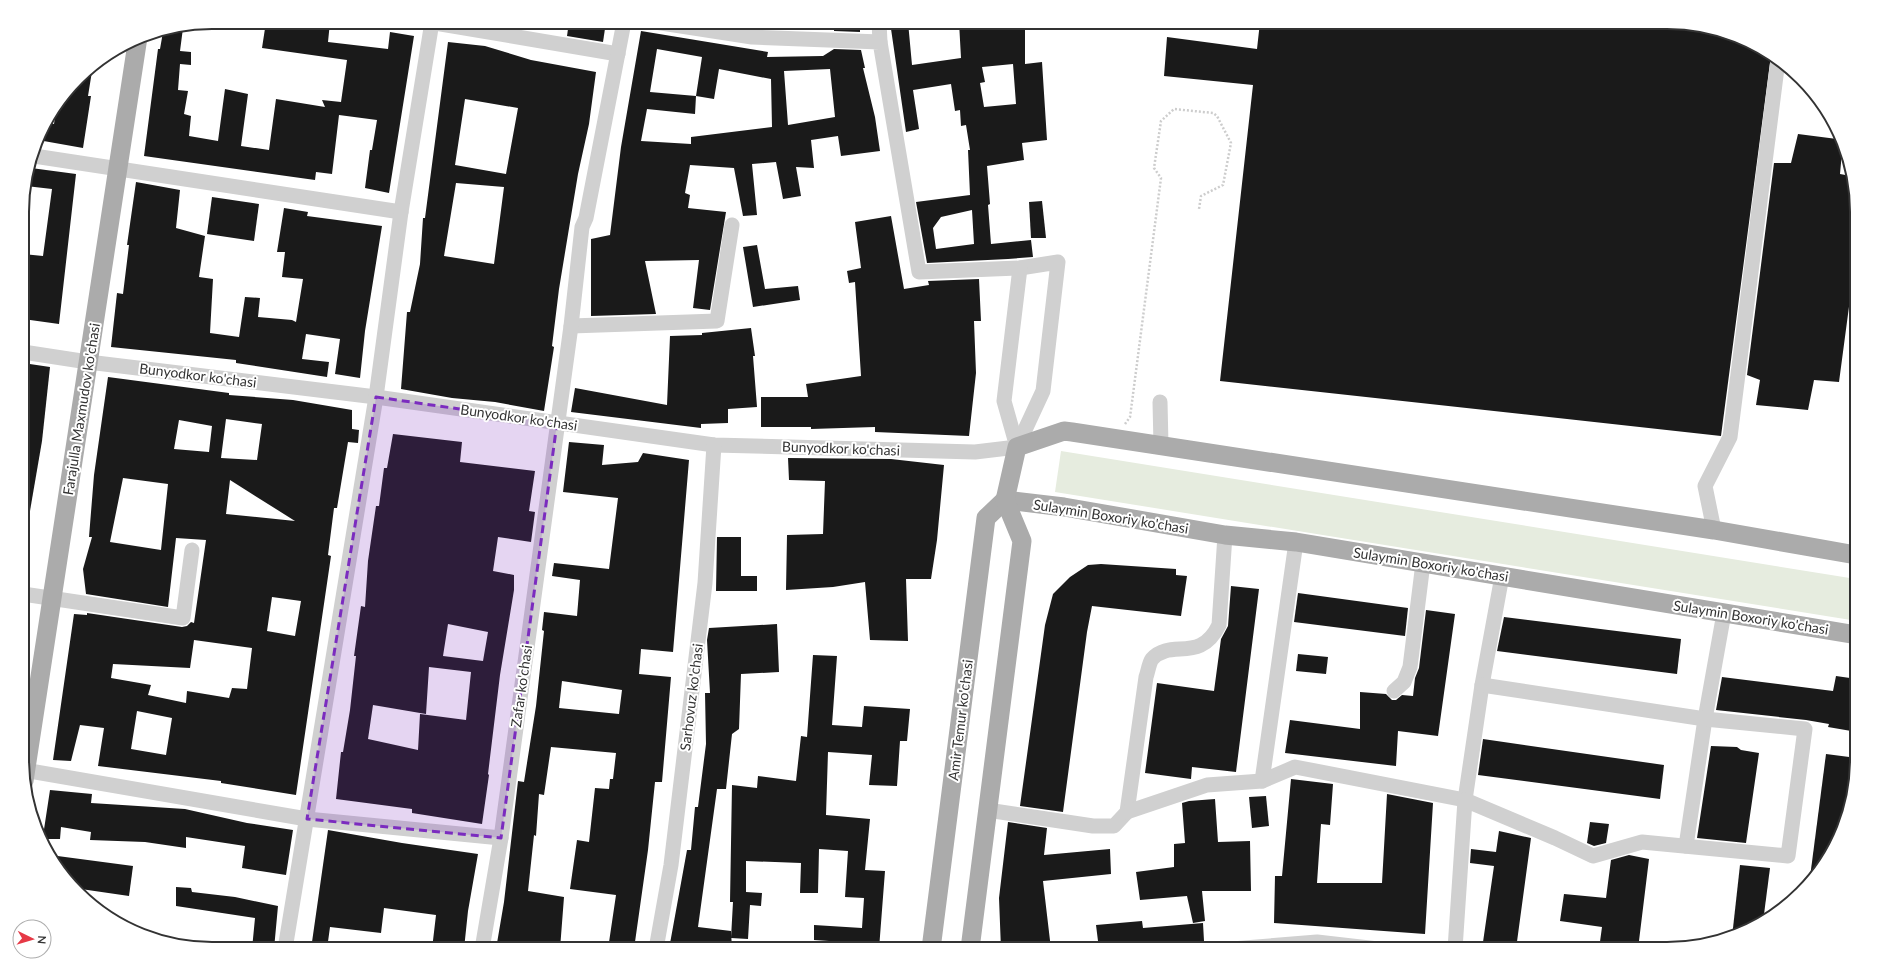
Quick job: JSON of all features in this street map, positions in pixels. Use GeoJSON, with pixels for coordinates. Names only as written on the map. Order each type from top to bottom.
{"type":"FeatureCollection","features":[{"type":"Feature","properties":{"kind":"main road","name":"Farajulla Maxmudov ko'chasi"},"geometry":{"type":"LineString","coordinates":[[29,743],[137,45]]}},
{"type":"Feature","properties":{"kind":"main road"},"geometry":{"type":"LineString","coordinates":[[971,942],[1022,541],[1005,500],[1017,447],[1064,431],[1714,530],[1850,554]]}},
{"type":"Feature","properties":{"kind":"main road","name":"Sulaymin Boxoriy ko'chasi"},"geometry":{"type":"LineString","coordinates":[[1005,500],[1064,507],[1225,535],[1296,542],[1850,634]]}},
{"type":"Feature","properties":{"kind":"main road","name":"Amir Temur ko'chasi"},"geometry":{"type":"LineString","coordinates":[[932,942],[986,518],[1005,500]]}},
{"type":"Feature","properties":{"kind":"street"},"geometry":{"type":"LineString","coordinates":[[286,942],[376,397],[401,212],[431,29]]}},
{"type":"Feature","properties":{"kind":"street"},"geometry":{"type":"LineString","coordinates":[[473,29],[618,54]]}},
{"type":"Feature","properties":{"kind":"street","name":"Zafar ko'chasi"},"geometry":{"type":"LineString","coordinates":[[483,942],[501,838],[571,326],[582,227],[586,218],[623,29]]}},
{"type":"Feature","properties":{"kind":"street"},"geometry":{"type":"LineString","coordinates":[[700,29],[752,37],[880,42]]}},
{"type":"Feature","properties":{"kind":"street"},"geometry":{"type":"LineString","coordinates":[[879,29],[880,42],[919,272],[1020,268],[1058,262],[1043,391],[1017,447]]}},
{"type":"Feature","properties":{"kind":"street"},"geometry":{"type":"LineString","coordinates":[[1714,530],[1706,486],[1730,437],[1777,66]]}},
{"type":"Feature","properties":{"kind":"street"},"geometry":{"type":"LineString","coordinates":[[38,157],[401,212]]}},
{"type":"Feature","properties":{"kind":"street"},"geometry":{"type":"LineString","coordinates":[[571,326],[717,321],[732,225]]}},
{"type":"Feature","properties":{"kind":"street"},"geometry":{"type":"LineString","coordinates":[[1017,447],[1004,401],[1020,268]]}},
{"type":"Feature","properties":{"kind":"street","name":"Bunyodkor ko'chasi"},"geometry":{"type":"LineString","coordinates":[[29,353],[88,362],[376,397],[714,445],[975,452],[1017,447]]}},
{"type":"Feature","properties":{"kind":"street"},"geometry":{"type":"LineString","coordinates":[[1160,402],[1161,446]]}},
{"type":"Feature","properties":{"kind":"street","name":"Sarhovuz ko'chasi"},"geometry":{"type":"LineString","coordinates":[[657,942],[671,865],[705,583],[714,445]]}},
{"type":"Feature","properties":{"kind":"street"},"geometry":{"type":"LineString","coordinates":[[1127,812],[1146,677],[1151,660],[1161,652],[1200,647],[1214,637],[1219,625],[1225,535]]}},
{"type":"Feature","properties":{"kind":"street"},"geometry":{"type":"LineString","coordinates":[[1262,781],[1296,542]]}},
{"type":"Feature","properties":{"kind":"street"},"geometry":{"type":"LineString","coordinates":[[29,595],[183,618],[192,550]]}},
{"type":"Feature","properties":{"kind":"street"},"geometry":{"type":"LineString","coordinates":[[1394,691],[1404,682],[1410,666],[1424,563]]}},
{"type":"Feature","properties":{"kind":"street"},"geometry":{"type":"LineString","coordinates":[[1455,942],[1465,800],[1482,685],[1502,576]]}},
{"type":"Feature","properties":{"kind":"street"},"geometry":{"type":"LineString","coordinates":[[1686,846],[1705,719],[1724,613]]}},
{"type":"Feature","properties":{"kind":"street"},"geometry":{"type":"LineString","coordinates":[[987,810],[1100,826],[1114,826],[1127,812],[1207,785],[1262,781],[1295,767],[1465,800],[1555,838],[1593,856],[1642,842],[1788,856],[1805,729],[1705,719],[1482,685]]}},
{"type":"Feature","properties":{"kind":"street"},"geometry":{"type":"LineString","coordinates":[[30,775],[307,819],[501,838]]}},
{"type":"Feature","properties":{"kind":"path"},"geometry":{"type":"LineString","coordinates":[[1121,425],[1125,424],[1130,417],[1132,402],[1161,178],[1154,168],[1161,121],[1174,109],[1213,114],[1217,116],[1231,143],[1223,185],[1201,196],[1199,209]]}},
{"type":"Feature","properties":{"kind":"highlighted area"},"geometry":{"type":"Polygon","coordinates":[[[376,397],[557,423],[501,838],[307,819],[376,397]]]}},
{"type":"Feature","properties":{"kind":"shaded area"},"geometry":{"type":"Polygon","coordinates":[[[1061,451],[1850,578],[1850,620],[1055,492],[1061,451]]]}},
{"type":"Feature","properties":{"kind":"building"},"geometry":{"type":"Polygon","coordinates":[[[265,29],[329,29],[328,42],[388,49],[390,32],[414,36],[389,193],[365,188],[370,150],[372,150],[377,120],[339,115],[332,174],[316,172],[315,180],[144,156],[158,49],[160,49],[162,36],[164,35],[182,32],[180,51],[191,52],[191,65],[180,64],[178,90],[188,91],[184,114],[191,116],[189,136],[218,141],[225,89],[248,94],[241,146],[269,150],[276,99],[325,107],[322,100],[341,102],[347,60],[262,48],[265,29]]]}},
{"type":"Feature","properties":{"kind":"building"},"geometry":{"type":"Polygon","coordinates":[[[568,29],[605,29],[603,42],[567,36],[568,29]]]}},
{"type":"Feature","properties":{"kind":"building"},"geometry":{"type":"Polygon","coordinates":[[[834,29],[860,29],[860,32],[834,31],[834,29]]]}},
{"type":"Feature","properties":{"kind":"building"},"geometry":{"type":"Polygon","coordinates":[[[891,29],[909,29],[912,65],[961,58],[959,29],[1025,29],[1025,64],[1042,62],[1047,140],[1022,143],[1024,160],[987,166],[990,204],[988,205],[991,244],[1031,240],[1033,257],[927,263],[916,202],[970,195],[968,150],[970,150],[966,125],[961,126],[960,110],[955,111],[951,84],[913,90],[919,129],[906,132],[891,29]],[[1013,64],[982,67],[985,82],[980,83],[984,107],[1016,104],[1013,64]],[[972,210],[941,217],[933,228],[936,249],[974,244],[972,210]]]}},
{"type":"Feature","properties":{"kind":"building"},"geometry":{"type":"Polygon","coordinates":[[[1259,29],[1679,29],[1715,35],[1759,53],[1770,61],[1721,436],[1220,381],[1253,85],[1164,76],[1167,37],[1257,49],[1259,29]]]}},
{"type":"Feature","properties":{"kind":"building"},"geometry":{"type":"Polygon","coordinates":[[[641,31],[768,52],[767,57],[823,56],[834,49],[861,50],[865,68],[863,68],[875,117],[880,151],[841,156],[838,136],[811,140],[814,168],[796,167],[801,196],[783,199],[776,162],[752,164],[757,215],[743,216],[734,168],[690,165],[685,193],[690,195],[688,208],[726,212],[710,310],[693,308],[699,260],[645,261],[656,314],[591,316],[591,239],[610,235],[621,147],[641,31]],[[657,49],[650,92],[696,96],[702,57],[657,49]],[[719,69],[714,99],[696,96],[695,114],[647,109],[641,141],[691,144],[691,137],[772,127],[771,79],[719,69]],[[830,69],[784,71],[788,125],[835,117],[830,69]]]}},
{"type":"Feature","properties":{"kind":"building"},"geometry":{"type":"Polygon","coordinates":[[[448,42],[485,46],[531,60],[596,72],[589,124],[578,174],[559,289],[552,346],[554,347],[544,411],[495,402],[452,398],[401,389],[407,312],[410,312],[420,264],[423,218],[425,218],[448,42]],[[465,99],[455,165],[506,174],[518,108],[465,99]],[[456,183],[444,256],[494,264],[504,187],[456,183]]]}},
{"type":"Feature","properties":{"kind":"building"},"geometry":{"type":"Polygon","coordinates":[[[92,74],[88,96],[91,96],[83,148],[43,141],[51,123],[54,124],[55,117],[67,100],[82,82],[92,74]]]}},
{"type":"Feature","properties":{"kind":"building"},"geometry":{"type":"Polygon","coordinates":[[[1798,134],[1834,139],[1842,157],[1840,174],[1846,175],[1850,200],[1850,299],[1839,382],[1814,380],[1808,410],[1756,405],[1760,380],[1747,375],[1774,163],[1791,163],[1798,134]]]}},
{"type":"Feature","properties":{"kind":"building"},"geometry":{"type":"Polygon","coordinates":[[[34,168],[76,174],[59,324],[29,320],[29,255],[43,256],[52,189],[31,187],[34,168]]]}},
{"type":"Feature","properties":{"kind":"building"},"geometry":{"type":"Polygon","coordinates":[[[136,182],[180,190],[176,228],[205,236],[199,277],[213,279],[210,333],[239,337],[245,297],[260,298],[258,317],[292,320],[296,322],[303,279],[282,277],[285,252],[277,252],[284,208],[308,212],[307,216],[382,226],[365,331],[360,378],[335,374],[340,339],[306,334],[302,359],[329,362],[327,377],[236,363],[236,360],[111,347],[117,293],[123,294],[129,245],[127,245],[136,182]]]}},
{"type":"Feature","properties":{"kind":"building"},"geometry":{"type":"Polygon","coordinates":[[[212,197],[259,204],[254,241],[207,234],[212,197]]]}},
{"type":"Feature","properties":{"kind":"building"},"geometry":{"type":"Polygon","coordinates":[[[1042,201],[1046,238],[1031,238],[1029,202],[1042,201]]]}},
{"type":"Feature","properties":{"kind":"building"},"geometry":{"type":"Polygon","coordinates":[[[891,216],[904,289],[929,285],[928,281],[979,279],[981,321],[974,321],[976,373],[969,436],[875,432],[875,427],[811,429],[811,427],[761,427],[761,397],[808,397],[806,384],[861,376],[855,282],[849,283],[847,271],[861,268],[855,222],[891,216]]]}},
{"type":"Feature","properties":{"kind":"building"},"geometry":{"type":"Polygon","coordinates":[[[757,245],[765,289],[798,286],[800,300],[753,307],[743,247],[757,245]]]}},
{"type":"Feature","properties":{"kind":"building"},"geometry":{"type":"Polygon","coordinates":[[[751,328],[755,356],[753,356],[757,407],[728,409],[728,423],[701,424],[701,428],[571,412],[575,388],[667,405],[670,336],[702,335],[702,333],[751,328]]]}},
{"type":"Feature","properties":{"kind":"building"},"geometry":{"type":"Polygon","coordinates":[[[29,364],[50,367],[42,441],[30,511],[29,364]]]}},
{"type":"Feature","properties":{"kind":"building"},"geometry":{"type":"Polygon","coordinates":[[[108,377],[229,393],[229,395],[293,400],[352,410],[352,429],[359,430],[358,443],[348,442],[337,508],[334,508],[328,555],[331,556],[296,795],[221,783],[221,781],[98,766],[104,728],[80,725],[71,761],[53,760],[74,614],[87,615],[87,613],[182,627],[187,626],[191,622],[194,623],[206,540],[176,538],[168,607],[86,594],[83,569],[92,537],[89,537],[94,475],[108,377]],[[226,419],[221,458],[257,460],[262,424],[226,419]],[[179,420],[174,449],[209,452],[212,426],[179,420]],[[123,478],[110,542],[161,550],[168,484],[123,478]],[[230,480],[226,514],[295,521],[230,480]],[[272,597],[267,631],[295,636],[301,601],[272,597]],[[194,640],[190,668],[113,664],[111,678],[151,685],[148,695],[186,703],[187,691],[229,698],[232,688],[247,689],[252,648],[194,640]],[[137,711],[131,749],[166,755],[172,718],[137,711]]]}},
{"type":"Feature","properties":{"kind":"building"},"geometry":{"type":"Polygon","coordinates":[[[393,434],[462,442],[460,462],[535,471],[529,511],[535,512],[531,542],[498,537],[493,571],[514,575],[514,590],[500,675],[482,824],[412,813],[412,809],[336,799],[341,752],[343,752],[350,710],[356,656],[354,656],[361,606],[365,607],[368,561],[376,506],[379,506],[384,468],[387,468],[393,434]],[[448,624],[443,656],[483,661],[488,632],[448,624]],[[429,667],[426,714],[373,705],[368,739],[418,750],[420,714],[466,720],[471,672],[429,667]]]}},
{"type":"Feature","properties":{"kind":"building"},"geometry":{"type":"Polygon","coordinates":[[[569,442],[604,445],[602,465],[638,462],[643,453],[689,460],[673,652],[641,649],[639,674],[671,677],[662,782],[655,782],[648,850],[635,942],[609,942],[616,895],[570,889],[577,840],[589,842],[595,788],[609,789],[610,779],[613,779],[616,753],[551,747],[544,795],[539,794],[536,836],[534,835],[528,891],[564,897],[561,942],[497,942],[504,902],[518,781],[524,782],[536,706],[544,631],[542,630],[544,612],[577,616],[580,580],[552,576],[554,563],[609,569],[618,498],[563,492],[569,442]],[[562,681],[559,708],[619,714],[622,690],[562,681]]]}},
{"type":"Feature","properties":{"kind":"building"},"geometry":{"type":"Polygon","coordinates":[[[788,458],[891,459],[944,465],[937,540],[931,579],[906,579],[908,641],[870,640],[865,582],[833,587],[786,590],[787,535],[823,534],[825,481],[789,480],[788,458]]]}},
{"type":"Feature","properties":{"kind":"building"},"geometry":{"type":"Polygon","coordinates":[[[717,537],[741,537],[741,576],[757,576],[757,591],[716,591],[717,537]]]}},
{"type":"Feature","properties":{"kind":"building"},"geometry":{"type":"Polygon","coordinates":[[[1101,564],[1176,569],[1176,575],[1187,576],[1181,616],[1092,606],[1087,632],[1063,812],[1020,806],[1045,625],[1053,594],[1070,577],[1088,565],[1101,564]]]}},
{"type":"Feature","properties":{"kind":"building"},"geometry":{"type":"Polygon","coordinates":[[[1231,586],[1259,589],[1236,772],[1192,767],[1191,779],[1145,773],[1157,683],[1214,691],[1221,639],[1228,626],[1231,586]]]}},
{"type":"Feature","properties":{"kind":"building"},"geometry":{"type":"Polygon","coordinates":[[[1298,593],[1408,608],[1405,636],[1294,622],[1298,593]]]}},
{"type":"Feature","properties":{"kind":"building"},"geometry":{"type":"Polygon","coordinates":[[[1426,610],[1455,614],[1438,736],[1398,731],[1396,766],[1285,753],[1290,720],[1360,729],[1360,692],[1386,694],[1392,700],[1396,700],[1402,695],[1413,696],[1415,678],[1419,668],[1426,610]]]}},
{"type":"Feature","properties":{"kind":"building"},"geometry":{"type":"Polygon","coordinates":[[[1504,617],[1681,639],[1677,674],[1497,651],[1504,617]]]}},
{"type":"Feature","properties":{"kind":"building"},"geometry":{"type":"Polygon","coordinates":[[[777,624],[779,672],[741,674],[739,729],[732,734],[726,789],[717,789],[698,927],[731,931],[732,942],[670,942],[687,850],[691,850],[695,807],[698,807],[706,744],[705,693],[710,693],[707,640],[709,628],[777,624]]]}},
{"type":"Feature","properties":{"kind":"building"},"geometry":{"type":"Polygon","coordinates":[[[1298,654],[1328,657],[1326,674],[1296,671],[1298,654]]]}},
{"type":"Feature","properties":{"kind":"building"},"geometry":{"type":"Polygon","coordinates":[[[813,655],[837,656],[832,725],[862,727],[864,706],[910,709],[907,741],[900,741],[897,786],[869,785],[872,755],[828,752],[826,815],[870,819],[865,870],[885,871],[880,942],[814,940],[814,925],[862,928],[864,898],[845,897],[848,851],[819,849],[818,893],[800,893],[801,863],[746,861],[746,892],[762,893],[761,906],[750,905],[748,939],[731,938],[733,902],[730,902],[732,785],[757,788],[758,776],[796,781],[801,736],[807,737],[813,655]]]}},
{"type":"Feature","properties":{"kind":"building"},"geometry":{"type":"Polygon","coordinates":[[[1836,676],[1850,678],[1850,731],[1828,727],[1829,724],[1806,720],[1716,710],[1722,677],[1833,691],[1836,676]]]}},
{"type":"Feature","properties":{"kind":"building"},"geometry":{"type":"Polygon","coordinates":[[[1483,739],[1664,765],[1660,799],[1478,775],[1483,739]]]}},
{"type":"Feature","properties":{"kind":"building"},"geometry":{"type":"Polygon","coordinates":[[[1711,746],[1737,747],[1741,750],[1759,753],[1746,843],[1697,838],[1711,746]]]}},
{"type":"Feature","properties":{"kind":"building"},"geometry":{"type":"Polygon","coordinates":[[[1826,754],[1850,757],[1850,771],[1844,807],[1826,851],[1811,873],[1826,754]]]}},
{"type":"Feature","properties":{"kind":"building"},"geometry":{"type":"Polygon","coordinates":[[[1291,779],[1333,784],[1330,825],[1321,824],[1317,883],[1382,883],[1387,794],[1433,803],[1425,934],[1274,923],[1275,876],[1282,876],[1291,779]]]}},
{"type":"Feature","properties":{"kind":"building"},"geometry":{"type":"Polygon","coordinates":[[[50,790],[92,794],[91,803],[185,809],[247,823],[293,830],[286,875],[242,868],[245,846],[186,837],[186,848],[145,842],[90,840],[91,832],[61,827],[60,839],[48,839],[44,831],[50,790]]]}},
{"type":"Feature","properties":{"kind":"building"},"geometry":{"type":"Polygon","coordinates":[[[1266,796],[1269,826],[1252,828],[1249,797],[1266,796]]]}},
{"type":"Feature","properties":{"kind":"building"},"geometry":{"type":"Polygon","coordinates":[[[1215,799],[1218,842],[1250,841],[1251,891],[1202,891],[1205,921],[1193,923],[1187,896],[1140,900],[1136,872],[1174,867],[1174,844],[1185,843],[1182,803],[1215,799]]]}},
{"type":"Feature","properties":{"kind":"building"},"geometry":{"type":"Polygon","coordinates":[[[1008,822],[1047,828],[1044,855],[1110,849],[1111,874],[1043,881],[1050,942],[1001,942],[999,898],[1008,822]]]}},
{"type":"Feature","properties":{"kind":"building"},"geometry":{"type":"Polygon","coordinates":[[[1590,822],[1609,824],[1606,843],[1594,846],[1587,843],[1590,822]]]}},
{"type":"Feature","properties":{"kind":"building"},"geometry":{"type":"Polygon","coordinates":[[[328,830],[478,854],[468,911],[465,942],[433,942],[436,915],[384,908],[381,933],[330,927],[328,942],[312,942],[328,830]]]}},
{"type":"Feature","properties":{"kind":"building"},"geometry":{"type":"Polygon","coordinates":[[[1499,831],[1531,838],[1517,942],[1483,942],[1494,866],[1470,863],[1471,849],[1496,852],[1499,831]]]}},
{"type":"Feature","properties":{"kind":"building"},"geometry":{"type":"Polygon","coordinates":[[[1629,855],[1649,859],[1639,942],[1600,942],[1602,927],[1560,921],[1564,894],[1606,898],[1611,860],[1629,855]]]}},
{"type":"Feature","properties":{"kind":"building"},"geometry":{"type":"Polygon","coordinates":[[[56,856],[133,866],[129,896],[82,889],[56,856]]]}},
{"type":"Feature","properties":{"kind":"building"},"geometry":{"type":"Polygon","coordinates":[[[1740,865],[1770,868],[1764,915],[1733,930],[1740,865]]]}},
{"type":"Feature","properties":{"kind":"building"},"geometry":{"type":"Polygon","coordinates":[[[176,887],[191,888],[192,892],[235,897],[278,906],[275,942],[253,942],[255,918],[176,906],[176,887]]]}},
{"type":"Feature","properties":{"kind":"building"},"geometry":{"type":"Polygon","coordinates":[[[1142,921],[1143,928],[1203,923],[1204,941],[1098,942],[1096,925],[1142,921]]]}}]}
